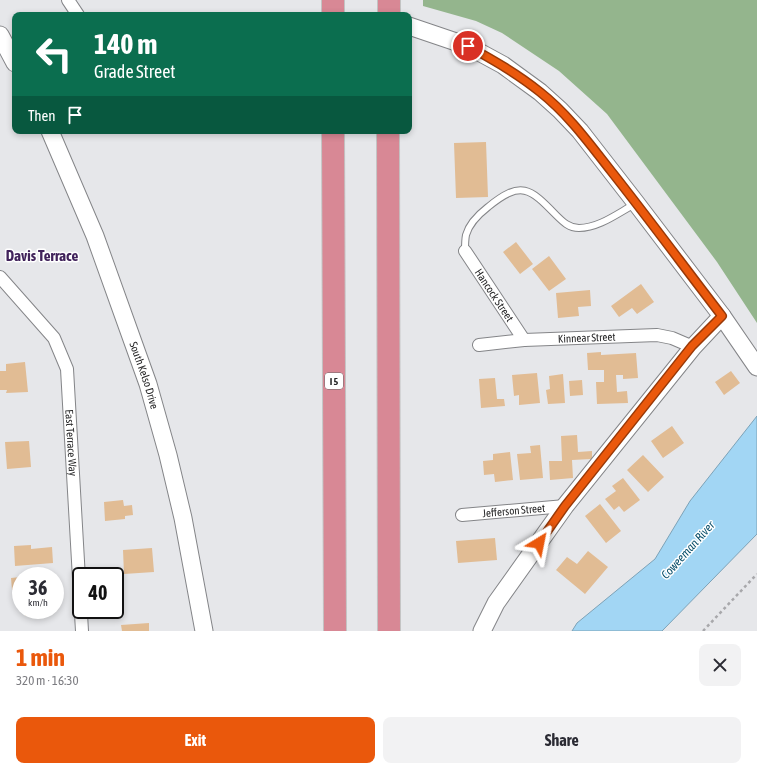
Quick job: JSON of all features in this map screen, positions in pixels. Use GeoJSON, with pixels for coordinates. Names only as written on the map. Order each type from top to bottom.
{"type":"FeatureCollection","features":[{"type":"Feature","properties":{"kind":"highway"},"geometry":{"type":"LineString","coordinates":[[333,0],[333,12]]}},
{"type":"Feature","properties":{"kind":"highway"},"geometry":{"type":"LineString","coordinates":[[389,0],[389,12]]}},
{"type":"Feature","properties":{"kind":"highway","name":"I 5"},"geometry":{"type":"LineString","coordinates":[[334,134],[335,631]]}},
{"type":"Feature","properties":{"kind":"highway"},"geometry":{"type":"LineString","coordinates":[[388,134],[389,631]]}},
{"type":"Feature","properties":{"kind":"main road"},"geometry":{"type":"LineString","coordinates":[[412,27],[468,46],[503,65],[540,92],[560,110],[580,131],[636,203],[722,316],[755,365]]}},
{"type":"Feature","properties":{"kind":"main road"},"geometry":{"type":"LineString","coordinates":[[0,35],[12,57]]}},
{"type":"Feature","properties":{"kind":"main road","name":"South Kelso Drive"},"geometry":{"type":"LineString","coordinates":[[51,134],[96,236],[148,384],[168,455],[183,518],[204,631]]}},
{"type":"Feature","properties":{"kind":"main road"},"geometry":{"type":"LineString","coordinates":[[482,631],[496,603],[565,506],[692,346],[722,316]]}},
{"type":"Feature","properties":{"kind":"street"},"geometry":{"type":"LineString","coordinates":[[68,0],[76,12]]}},
{"type":"Feature","properties":{"kind":"street","name":"Hancock Street"},"geometry":{"type":"LineString","coordinates":[[465,250],[524,340]]}},
{"type":"Feature","properties":{"kind":"street","name":"East Terrace Way"},"geometry":{"type":"LineString","coordinates":[[0,277],[54,338],[67,368],[82,631]]}},
{"type":"Feature","properties":{"kind":"street","name":"Kinnear Street"},"geometry":{"type":"LineString","coordinates":[[479,345],[524,340],[657,335],[672,338],[692,346]]}},
{"type":"Feature","properties":{"kind":"street","name":"Jefferson Street"},"geometry":{"type":"LineString","coordinates":[[462,515],[565,506]]}},
{"type":"Feature","properties":{"kind":"lane"},"geometry":{"type":"LineString","coordinates":[[465,250],[466,236],[470,225],[492,204],[503,196],[514,191],[525,190],[540,198],[563,223],[570,227],[579,228],[590,227],[608,219],[636,203]]}},
{"type":"Feature","properties":{"kind":"path"},"geometry":{"type":"LineString","coordinates":[[703,631],[757,574]]}},
{"type":"Feature","properties":{"kind":"green space"},"geometry":{"type":"Polygon","coordinates":[[[423,0],[757,0],[757,323],[717,262],[607,114],[559,71],[502,33],[476,21],[423,6],[423,0]]]}},
{"type":"Feature","properties":{"kind":"water","name":"Coweeman River"},"geometry":{"type":"Polygon","coordinates":[[[757,416],[757,534],[662,631],[572,631],[577,623],[655,559],[690,501],[757,416]]]}},
{"type":"Feature","properties":{"kind":"building"},"geometry":{"type":"Polygon","coordinates":[[[486,142],[488,197],[456,198],[454,143],[486,142]]]}},
{"type":"Feature","properties":{"kind":"building"},"geometry":{"type":"Polygon","coordinates":[[[516,242],[533,264],[520,274],[503,252],[516,242]]]}},
{"type":"Feature","properties":{"kind":"building"},"geometry":{"type":"Polygon","coordinates":[[[549,256],[566,279],[549,291],[532,269],[549,256]]]}},
{"type":"Feature","properties":{"kind":"building"},"geometry":{"type":"Polygon","coordinates":[[[641,284],[654,302],[637,314],[632,308],[619,317],[611,306],[641,284]]]}},
{"type":"Feature","properties":{"kind":"building"},"geometry":{"type":"Polygon","coordinates":[[[590,290],[591,306],[578,307],[579,316],[558,318],[556,293],[590,290]]]}},
{"type":"Feature","properties":{"kind":"building"},"geometry":{"type":"Polygon","coordinates":[[[601,352],[601,355],[636,353],[638,378],[623,379],[623,375],[616,375],[617,392],[627,391],[628,403],[597,404],[596,382],[604,382],[604,370],[588,370],[587,353],[601,352]]]}},
{"type":"Feature","properties":{"kind":"building"},"geometry":{"type":"Polygon","coordinates":[[[25,362],[28,392],[6,393],[7,390],[0,390],[0,371],[6,371],[6,364],[25,362]]]}},
{"type":"Feature","properties":{"kind":"building"},"geometry":{"type":"Polygon","coordinates":[[[731,371],[740,383],[724,395],[715,382],[731,371]]]}},
{"type":"Feature","properties":{"kind":"building"},"geometry":{"type":"Polygon","coordinates":[[[537,373],[540,403],[519,405],[519,395],[514,396],[512,375],[537,373]]]}},
{"type":"Feature","properties":{"kind":"building"},"geometry":{"type":"Polygon","coordinates":[[[563,374],[565,403],[548,404],[546,390],[550,389],[549,376],[563,374]]]}},
{"type":"Feature","properties":{"kind":"building"},"geometry":{"type":"Polygon","coordinates":[[[495,378],[497,399],[504,399],[505,406],[481,408],[479,379],[495,378]]]}},
{"type":"Feature","properties":{"kind":"building"},"geometry":{"type":"Polygon","coordinates":[[[582,380],[583,395],[570,396],[569,381],[582,380]]]}},
{"type":"Feature","properties":{"kind":"building"},"geometry":{"type":"Polygon","coordinates":[[[672,426],[684,443],[663,458],[651,441],[672,426]]]}},
{"type":"Feature","properties":{"kind":"building"},"geometry":{"type":"Polygon","coordinates":[[[577,435],[578,452],[592,451],[592,459],[572,460],[573,478],[550,480],[549,461],[562,461],[561,436],[577,435]]]}},
{"type":"Feature","properties":{"kind":"building"},"geometry":{"type":"Polygon","coordinates":[[[29,441],[31,467],[7,469],[5,442],[29,441]]]}},
{"type":"Feature","properties":{"kind":"building"},"geometry":{"type":"Polygon","coordinates":[[[540,445],[543,478],[520,480],[517,454],[531,453],[530,446],[540,445]]]}},
{"type":"Feature","properties":{"kind":"building"},"geometry":{"type":"Polygon","coordinates":[[[510,452],[513,480],[495,482],[494,474],[484,475],[483,461],[493,460],[493,454],[510,452]]]}},
{"type":"Feature","properties":{"kind":"building"},"geometry":{"type":"Polygon","coordinates":[[[643,455],[664,477],[648,492],[627,470],[643,455]]]}},
{"type":"Feature","properties":{"kind":"building"},"geometry":{"type":"Polygon","coordinates":[[[623,478],[640,500],[624,512],[619,506],[614,510],[605,499],[616,491],[612,486],[623,478]]]}},
{"type":"Feature","properties":{"kind":"building"},"geometry":{"type":"Polygon","coordinates":[[[123,500],[124,506],[132,505],[133,515],[125,516],[125,519],[105,521],[104,502],[123,500]]]}},
{"type":"Feature","properties":{"kind":"building"},"geometry":{"type":"Polygon","coordinates":[[[600,504],[621,531],[606,543],[585,516],[600,504]]]}},
{"type":"Feature","properties":{"kind":"building"},"geometry":{"type":"Polygon","coordinates":[[[495,538],[497,560],[458,563],[456,541],[495,538]]]}},
{"type":"Feature","properties":{"kind":"building"},"geometry":{"type":"Polygon","coordinates":[[[31,545],[31,549],[52,547],[53,563],[15,566],[14,546],[31,545]]]}},
{"type":"Feature","properties":{"kind":"building"},"geometry":{"type":"Polygon","coordinates":[[[152,548],[154,572],[124,574],[123,550],[152,548]]]}},
{"type":"Feature","properties":{"kind":"building"},"geometry":{"type":"Polygon","coordinates":[[[588,551],[608,567],[585,594],[556,570],[567,557],[577,564],[588,551]]]}},
{"type":"Feature","properties":{"kind":"building"},"geometry":{"type":"Polygon","coordinates":[[[149,623],[149,631],[122,631],[121,625],[149,623]]]}},
{"type":"Feature","properties":{"kind":"district","name":"Davis Terrace"},"geometry":{"type":"Point","coordinates":[42,255]}},
{"type":"Feature","properties":{"kind":"route"},"geometry":{"type":"LineString","coordinates":[[468,46],[503,65],[540,92],[580,131],[722,316],[692,346],[608,454],[565,506],[539,543]]}}]}
